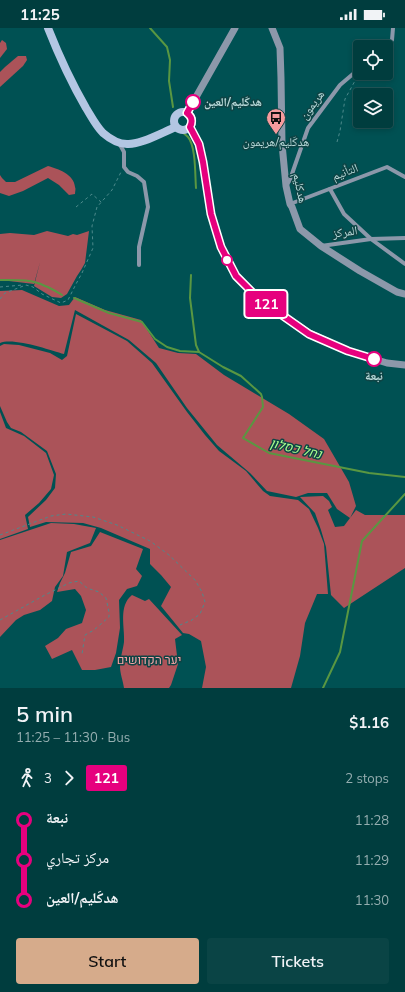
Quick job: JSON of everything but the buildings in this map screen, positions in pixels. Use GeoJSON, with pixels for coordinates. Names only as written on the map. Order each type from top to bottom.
{"type":"FeatureCollection","features":[{"type":"Feature","properties":{"kind":"main road"},"geometry":{"type":"LineString","coordinates":[[48,28],[56,50],[70,79],[96,124],[109,138],[119,143],[126,144],[139,142],[176,126]]}},
{"type":"Feature","properties":{"kind":"main road"},"geometry":{"type":"LineString","coordinates":[[181,112],[187,113],[191,118],[191,124],[190,127],[182,130],[176,126],[174,121],[176,115],[181,112]]}},
{"type":"Feature","properties":{"kind":"street"},"geometry":{"type":"LineString","coordinates":[[187,113],[235,28]]}},
{"type":"Feature","properties":{"kind":"street","name":"هدكليم"},"geometry":{"type":"LineString","coordinates":[[272,28],[280,48],[282,78],[282,144],[286,186],[290,204],[300,229],[321,246],[360,271],[397,292],[405,294]]}},
{"type":"Feature","properties":{"kind":"street"},"geometry":{"type":"LineString","coordinates":[[392,40],[393,28]]}},
{"type":"Feature","properties":{"kind":"street","name":"هريمون"},"geometry":{"type":"LineString","coordinates":[[286,186],[292,176],[308,128],[340,85],[353,74]]}},
{"type":"Feature","properties":{"kind":"street"},"geometry":{"type":"LineString","coordinates":[[190,127],[199,144],[211,214],[221,247],[236,276],[253,293],[309,334],[348,351],[387,363],[405,364]]}},
{"type":"Feature","properties":{"kind":"street"},"geometry":{"type":"LineString","coordinates":[[119,143],[124,152],[124,166],[128,172],[137,176],[144,182],[148,207],[140,247],[139,265]]}},
{"type":"Feature","properties":{"kind":"street","name":"التأنيم"},"geometry":{"type":"LineString","coordinates":[[290,204],[386,166],[405,177]]}},
{"type":"Feature","properties":{"kind":"street"},"geometry":{"type":"LineString","coordinates":[[330,189],[344,214],[371,239],[405,264]]}},
{"type":"Feature","properties":{"kind":"street","name":"المركز"},"geometry":{"type":"LineString","coordinates":[[321,246],[371,239],[405,238]]}},
{"type":"Feature","properties":{"kind":"path"},"geometry":{"type":"LineString","coordinates":[[337,142],[345,99],[355,80]]}},
{"type":"Feature","properties":{"kind":"path"},"geometry":{"type":"LineString","coordinates":[[0,287],[26,285],[33,287],[42,294],[61,303],[68,300],[82,273],[92,248],[92,226],[97,207],[112,190],[124,166]]}},
{"type":"Feature","properties":{"kind":"path"},"geometry":{"type":"LineString","coordinates":[[76,207],[92,194],[101,202]]}},
{"type":"Feature","properties":{"kind":"path"},"geometry":{"type":"LineString","coordinates":[[0,299],[5,293],[26,285]]}},
{"type":"Feature","properties":{"kind":"path"},"geometry":{"type":"LineString","coordinates":[[0,535],[52,516],[66,514],[93,517],[117,525],[150,541],[169,555],[195,580],[202,592],[205,602],[200,614],[192,620],[180,625]]}},
{"type":"Feature","properties":{"kind":"path"},"geometry":{"type":"LineString","coordinates":[[0,620],[12,612],[69,584],[79,582],[82,583],[87,588],[99,592],[106,598],[109,617],[94,630],[85,635],[82,654]]}},
{"type":"Feature","properties":{"kind":"green space"},"geometry":{"type":"Polygon","coordinates":[[[2,40],[6,43],[7,49],[0,58],[0,43],[2,40]]]}},
{"type":"Feature","properties":{"kind":"green space"},"geometry":{"type":"Polygon","coordinates":[[[18,56],[26,56],[27,60],[23,66],[0,87],[0,72],[18,56]]]}},
{"type":"Feature","properties":{"kind":"green space"},"geometry":{"type":"Polygon","coordinates":[[[48,166],[69,175],[74,182],[75,194],[69,195],[59,185],[48,178],[23,191],[9,196],[0,193],[0,175],[6,182],[15,182],[48,166]]]}},
{"type":"Feature","properties":{"kind":"green space"},"geometry":{"type":"Polygon","coordinates":[[[47,231],[68,236],[89,231],[85,263],[67,294],[61,298],[52,297],[34,286],[40,262],[34,284],[0,281],[0,234],[10,233],[34,235],[47,231]]]}},
{"type":"Feature","properties":{"kind":"green space"},"geometry":{"type":"Polygon","coordinates":[[[22,290],[59,306],[69,305],[75,297],[105,310],[141,320],[159,348],[178,353],[196,354],[224,375],[289,414],[324,439],[349,482],[356,506],[350,518],[337,509],[327,493],[308,493],[296,497],[267,491],[250,473],[217,445],[187,408],[156,363],[129,340],[75,310],[64,354],[22,343],[0,343],[0,291],[22,290]]]}},
{"type":"Feature","properties":{"kind":"green space"},"geometry":{"type":"Polygon","coordinates":[[[76,314],[127,341],[152,363],[205,435],[219,451],[246,471],[263,491],[270,496],[298,500],[309,509],[324,544],[328,594],[317,594],[305,623],[300,656],[291,688],[202,688],[206,667],[201,641],[189,634],[183,633],[161,606],[171,587],[150,564],[150,549],[101,528],[83,523],[46,522],[30,527],[28,517],[46,500],[55,488],[56,474],[47,451],[21,432],[11,428],[0,406],[0,346],[4,344],[19,345],[50,353],[62,360],[67,356],[76,314]]]}},
{"type":"Feature","properties":{"kind":"green space"},"geometry":{"type":"Polygon","coordinates":[[[0,412],[6,428],[24,436],[46,453],[54,475],[51,489],[39,503],[25,515],[28,529],[0,539],[0,412]]]}},
{"type":"Feature","properties":{"kind":"green space"},"geometry":{"type":"Polygon","coordinates":[[[323,496],[329,501],[332,507],[328,510],[335,527],[344,526],[356,510],[365,515],[405,515],[405,568],[344,608],[331,595],[326,547],[315,513],[300,497],[323,496]]]}},
{"type":"Feature","properties":{"kind":"green space"},"geometry":{"type":"Polygon","coordinates":[[[51,523],[74,524],[96,528],[90,543],[67,552],[63,576],[55,587],[52,601],[40,610],[24,615],[16,620],[0,637],[0,540],[51,523]]]}},
{"type":"Feature","properties":{"kind":"green space"},"geometry":{"type":"Polygon","coordinates":[[[100,532],[143,549],[136,569],[142,576],[137,586],[127,589],[119,600],[120,628],[116,653],[111,667],[95,670],[82,670],[72,650],[52,659],[45,646],[58,638],[66,629],[82,623],[86,610],[81,596],[75,589],[57,592],[65,573],[71,552],[91,546],[100,532]]]}},
{"type":"Feature","properties":{"kind":"green space","name":"יער הקדושים"},"geometry":{"type":"Polygon","coordinates":[[[132,595],[145,601],[149,599],[182,635],[175,639],[178,664],[169,688],[124,688],[120,672],[120,660],[124,642],[123,617],[125,605],[132,595]]]}},
{"type":"Feature","properties":{"kind":"waterway","name":"נחל כסלון"},"geometry":{"type":"LineString","coordinates":[[150,28],[167,47],[170,60],[169,81],[173,107]]}},
{"type":"Feature","properties":{"kind":"waterway"},"geometry":{"type":"LineString","coordinates":[[181,131],[191,141],[195,161],[196,188]]}},
{"type":"Feature","properties":{"kind":"waterway","name":"נחל כסלון"},"geometry":{"type":"LineString","coordinates":[[191,275],[190,298],[196,345],[199,352],[241,376],[261,394],[262,397],[263,407],[243,438],[269,453],[369,473],[405,477]]}},
{"type":"Feature","properties":{"kind":"waterway"},"geometry":{"type":"LineString","coordinates":[[0,280],[23,280],[34,282],[62,295]]}},
{"type":"Feature","properties":{"kind":"waterway"},"geometry":{"type":"LineString","coordinates":[[74,298],[109,313],[142,322],[155,339],[167,347],[180,351],[199,352]]}},
{"type":"Feature","properties":{"kind":"waterway"},"geometry":{"type":"LineString","coordinates":[[323,688],[340,652],[362,541],[405,494]]}},
{"type":"Feature","properties":{"kind":"bus line","name":"121"},"geometry":{"type":"LineString","coordinates":[[193,102],[187,113],[190,115],[192,121],[190,127],[199,144],[211,214],[221,247],[236,276],[253,293],[309,334],[348,351],[374,359]]}},
{"type":"Feature","properties":{"kind":"place","name":"هدكَليم/العين"},"geometry":{"type":"Point","coordinates":[193,102]}},
{"type":"Feature","properties":{"kind":"place","name":"هدكَليم/هريمون"},"geometry":{"type":"Point","coordinates":[276,135]}},
{"type":"Feature","properties":{"kind":"place","name":"نبعة"},"geometry":{"type":"Point","coordinates":[374,359]}}]}
